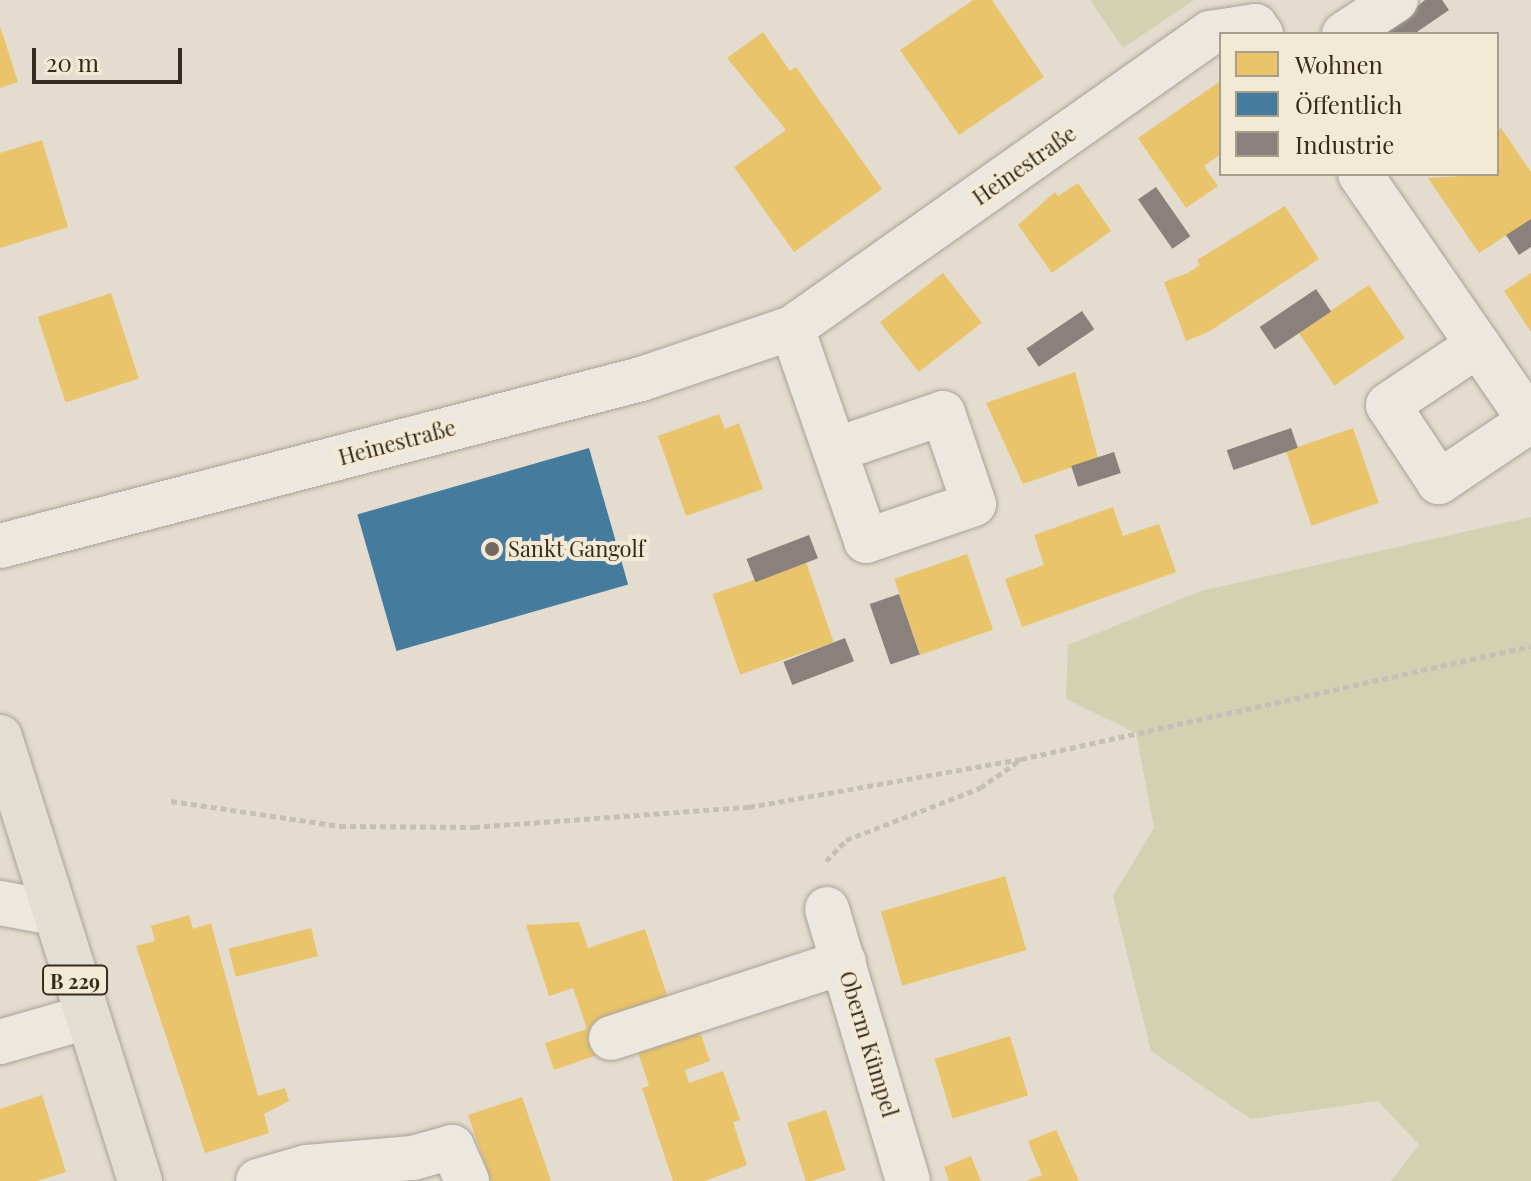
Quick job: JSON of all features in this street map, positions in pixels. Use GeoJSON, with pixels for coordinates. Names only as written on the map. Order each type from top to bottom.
{"type":"FeatureCollection","features":[{"type":"Feature","properties":{"kind":"main road","name":"B 229"},"geometry":{"type":"LineString","coordinates":[[0,737],[140,1181]]}},
{"type":"Feature","properties":{"kind":"street"},"geometry":{"type":"LineString","coordinates":[[1347,32],[1396,0]]}},
{"type":"Feature","properties":{"kind":"street","name":"Heinestraße"},"geometry":{"type":"LineString","coordinates":[[0,546],[641,379],[792,328],[1210,33],[1255,26],[1260,32]]}},
{"type":"Feature","properties":{"kind":"street"},"geometry":{"type":"LineString","coordinates":[[1361,176],[1478,345]]}},
{"type":"Feature","properties":{"kind":"street"},"geometry":{"type":"LineString","coordinates":[[792,328],[835,450]]}},
{"type":"Feature","properties":{"kind":"street"},"geometry":{"type":"LineString","coordinates":[[0,903],[54,913]]}},
{"type":"Feature","properties":{"kind":"street","name":"Oberm Kümpel"},"geometry":{"type":"LineString","coordinates":[[827,909],[908,1181]]}},
{"type":"Feature","properties":{"kind":"street"},"geometry":{"type":"LineString","coordinates":[[611,1038],[844,962]]}},
{"type":"Feature","properties":{"kind":"street"},"geometry":{"type":"LineString","coordinates":[[0,1042],[87,1017]]}},
{"type":"Feature","properties":{"kind":"street"},"geometry":{"type":"LineString","coordinates":[[258,1181],[307,1167],[413,1158],[452,1147],[467,1181]]}},
{"type":"Feature","properties":{"kind":"path"},"geometry":{"type":"LineString","coordinates":[[171,801],[340,826],[474,827],[617,821],[749,807],[1021,759],[1531,646]]}},
{"type":"Feature","properties":{"kind":"path"},"geometry":{"type":"LineString","coordinates":[[827,909],[821,876],[827,859],[846,840],[980,788],[1021,759]]}},
{"type":"Feature","properties":{"kind":"green space"},"geometry":{"type":"Polygon","coordinates":[[[1090,0],[1194,0],[1123,48],[1090,0]]]}},
{"type":"Feature","properties":{"kind":"green space"},"geometry":{"type":"Polygon","coordinates":[[[1531,517],[1531,1181],[1391,1181],[1419,1145],[1378,1101],[1251,1119],[1151,1051],[1113,896],[1154,828],[1136,733],[1066,699],[1068,645],[1201,591],[1531,517]]]}},
{"type":"Feature","properties":{"kind":"building: Wohnen"},"geometry":{"type":"Polygon","coordinates":[[[973,0],[992,0],[1044,77],[959,135],[900,50],[973,0]]]}},
{"type":"Feature","properties":{"kind":"building: Wohnen"},"geometry":{"type":"Polygon","coordinates":[[[0,26],[18,82],[0,88],[0,26]]]}},
{"type":"Feature","properties":{"kind":"building: Wohnen"},"geometry":{"type":"Polygon","coordinates":[[[763,32],[790,71],[796,67],[882,189],[794,252],[734,167],[786,130],[727,58],[763,32]]]}},
{"type":"Feature","properties":{"kind":"building: Wohnen"},"geometry":{"type":"Polygon","coordinates":[[[1219,82],[1219,155],[1204,166],[1218,186],[1186,208],[1138,138],[1219,82]]]}},
{"type":"Feature","properties":{"kind":"building: Wohnen"},"geometry":{"type":"Polygon","coordinates":[[[1501,128],[1531,172],[1531,219],[1479,253],[1428,178],[1499,176],[1501,128]]]}},
{"type":"Feature","properties":{"kind":"building: Wohnen"},"geometry":{"type":"Polygon","coordinates":[[[42,140],[68,227],[0,248],[0,153],[42,140]]]}},
{"type":"Feature","properties":{"kind":"building: Wohnen"},"geometry":{"type":"Polygon","coordinates":[[[1078,183],[1111,231],[1052,273],[1018,225],[1055,192],[1058,196],[1078,183]]]}},
{"type":"Feature","properties":{"kind":"building: Wohnen"},"geometry":{"type":"Polygon","coordinates":[[[1285,206],[1319,259],[1210,331],[1186,341],[1164,282],[1188,273],[1200,265],[1197,260],[1285,206]]]}},
{"type":"Feature","properties":{"kind":"building: Wohnen"},"geometry":{"type":"Polygon","coordinates":[[[943,273],[982,323],[919,372],[880,322],[943,273]]]}},
{"type":"Feature","properties":{"kind":"building: Wohnen"},"geometry":{"type":"Polygon","coordinates":[[[1531,273],[1531,332],[1504,291],[1531,273]]]}},
{"type":"Feature","properties":{"kind":"building: Wohnen"},"geometry":{"type":"Polygon","coordinates":[[[1369,285],[1405,338],[1334,386],[1299,333],[1369,285]]]}},
{"type":"Feature","properties":{"kind":"building: Wohnen"},"geometry":{"type":"Polygon","coordinates":[[[111,293],[139,379],[66,402],[38,317],[111,293]]]}},
{"type":"Feature","properties":{"kind":"building: Wohnen"},"geometry":{"type":"Polygon","coordinates":[[[1075,372],[1098,458],[1023,484],[986,403],[1075,372]]]}},
{"type":"Feature","properties":{"kind":"building: Wohnen"},"geometry":{"type":"Polygon","coordinates":[[[719,414],[725,429],[739,423],[763,489],[686,516],[658,436],[719,414]]]}},
{"type":"Feature","properties":{"kind":"building: Wohnen"},"geometry":{"type":"Polygon","coordinates":[[[1353,428],[1379,503],[1312,526],[1286,451],[1353,428]]]}},
{"type":"Feature","properties":{"kind":"building: Wohnen"},"geometry":{"type":"Polygon","coordinates":[[[1113,507],[1123,536],[1159,524],[1176,572],[1022,627],[1005,579],[1044,565],[1034,535],[1113,507]]]}},
{"type":"Feature","properties":{"kind":"building: Wohnen"},"geometry":{"type":"Polygon","coordinates":[[[967,554],[993,630],[920,655],[894,579],[967,554]]]}},
{"type":"Feature","properties":{"kind":"building: Wohnen"},"geometry":{"type":"Polygon","coordinates":[[[806,562],[834,642],[740,675],[712,594],[806,562]]]}},
{"type":"Feature","properties":{"kind":"building: Wohnen"},"geometry":{"type":"Polygon","coordinates":[[[1005,876],[1026,950],[902,986],[881,912],[1005,876]]]}},
{"type":"Feature","properties":{"kind":"building: Wohnen"},"geometry":{"type":"Polygon","coordinates":[[[189,915],[193,929],[211,923],[258,1096],[285,1088],[289,1101],[264,1114],[269,1133],[205,1153],[136,946],[155,941],[151,926],[189,915]]]}},
{"type":"Feature","properties":{"kind":"building: Wohnen"},"geometry":{"type":"Polygon","coordinates":[[[579,922],[588,948],[645,929],[671,1007],[597,1055],[554,1070],[545,1043],[587,1029],[573,988],[549,996],[526,925],[579,922]]]}},
{"type":"Feature","properties":{"kind":"building: Wohnen"},"geometry":{"type":"Polygon","coordinates":[[[311,928],[318,956],[236,977],[229,949],[311,928]]]}},
{"type":"Feature","properties":{"kind":"building: Wohnen"},"geometry":{"type":"Polygon","coordinates":[[[697,1023],[710,1061],[685,1070],[689,1083],[723,1071],[740,1120],[733,1122],[747,1165],[705,1181],[673,1181],[642,1088],[649,1086],[635,1043],[697,1023]]]}},
{"type":"Feature","properties":{"kind":"building: Wohnen"},"geometry":{"type":"Polygon","coordinates":[[[1010,1036],[1028,1095],[953,1118],[934,1059],[1010,1036]]]}},
{"type":"Feature","properties":{"kind":"building: Wohnen"},"geometry":{"type":"Polygon","coordinates":[[[42,1095],[66,1172],[37,1181],[0,1181],[0,1109],[42,1095]]]}},
{"type":"Feature","properties":{"kind":"building: Wohnen"},"geometry":{"type":"Polygon","coordinates":[[[522,1097],[551,1181],[491,1181],[468,1115],[522,1097]]]}},
{"type":"Feature","properties":{"kind":"building: Wohnen"},"geometry":{"type":"Polygon","coordinates":[[[826,1110],[845,1170],[806,1181],[787,1123],[826,1110]]]}},
{"type":"Feature","properties":{"kind":"building: Wohnen"},"geometry":{"type":"Polygon","coordinates":[[[1056,1130],[1079,1181],[1026,1181],[1042,1175],[1028,1141],[1056,1130]]]}},
{"type":"Feature","properties":{"kind":"building: Wohnen"},"geometry":{"type":"Polygon","coordinates":[[[971,1156],[981,1181],[949,1181],[944,1167],[971,1156]]]}},
{"type":"Feature","properties":{"kind":"building: Öffentlich","name":"Sankt Gangolf"},"geometry":{"type":"Polygon","coordinates":[[[589,448],[628,584],[396,651],[357,514],[589,448]]]}},
{"type":"Feature","properties":{"kind":"building: Industrie"},"geometry":{"type":"Polygon","coordinates":[[[1425,0],[1442,0],[1449,10],[1417,32],[1385,32],[1425,0]]]}},
{"type":"Feature","properties":{"kind":"building: Industrie"},"geometry":{"type":"Polygon","coordinates":[[[1156,187],[1190,236],[1172,249],[1138,200],[1156,187]]]}},
{"type":"Feature","properties":{"kind":"building: Industrie"},"geometry":{"type":"Polygon","coordinates":[[[1531,219],[1531,247],[1519,255],[1506,235],[1531,219]]]}},
{"type":"Feature","properties":{"kind":"building: Industrie"},"geometry":{"type":"Polygon","coordinates":[[[1316,289],[1331,311],[1275,349],[1260,327],[1316,289]]]}},
{"type":"Feature","properties":{"kind":"building: Industrie"},"geometry":{"type":"Polygon","coordinates":[[[1082,311],[1094,329],[1039,367],[1026,348],[1082,311]]]}},
{"type":"Feature","properties":{"kind":"building: Industrie"},"geometry":{"type":"Polygon","coordinates":[[[1291,428],[1298,448],[1234,470],[1227,450],[1291,428]]]}},
{"type":"Feature","properties":{"kind":"building: Industrie"},"geometry":{"type":"Polygon","coordinates":[[[1114,452],[1121,473],[1078,487],[1071,466],[1114,452]]]}},
{"type":"Feature","properties":{"kind":"building: Industrie"},"geometry":{"type":"Polygon","coordinates":[[[809,535],[818,558],[755,582],[746,559],[809,535]]]}},
{"type":"Feature","properties":{"kind":"building: Industrie"},"geometry":{"type":"Polygon","coordinates":[[[899,594],[920,655],[891,665],[870,604],[899,594]]]}},
{"type":"Feature","properties":{"kind":"building: Industrie"},"geometry":{"type":"Polygon","coordinates":[[[845,638],[854,661],[792,685],[783,662],[845,638]]]}},
{"type":"Feature","properties":{"kind":"place","name":"Sankt Gangolf"},"geometry":{"type":"Point","coordinates":[492,549]}}]}
